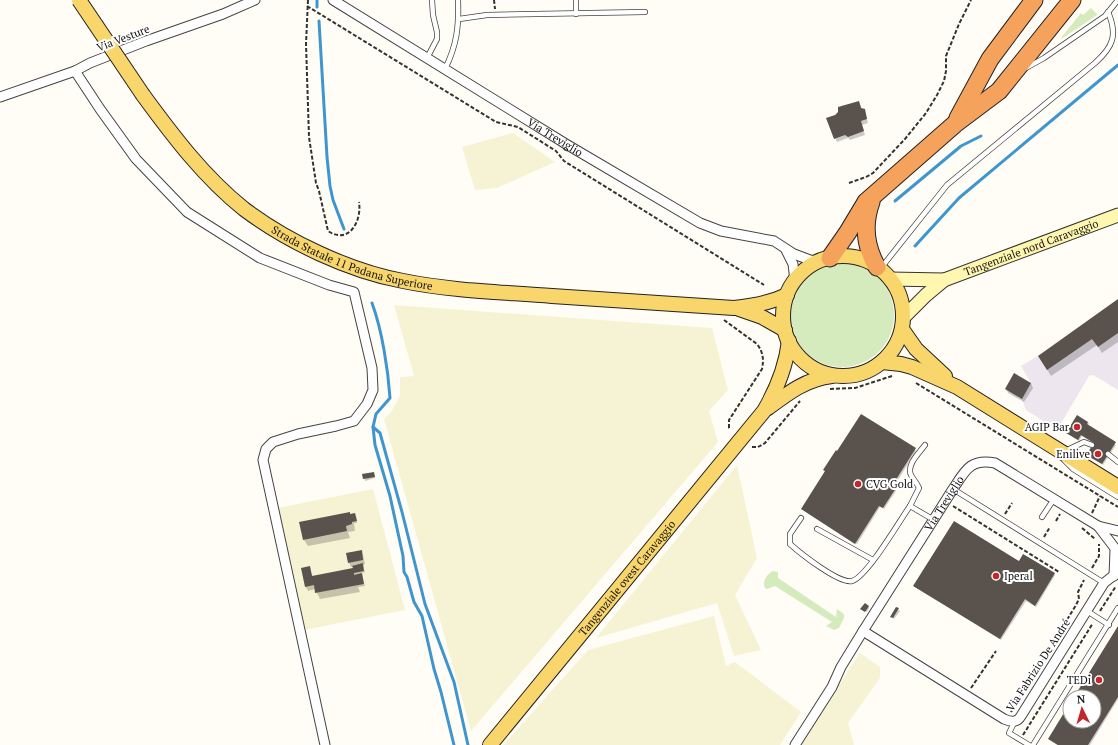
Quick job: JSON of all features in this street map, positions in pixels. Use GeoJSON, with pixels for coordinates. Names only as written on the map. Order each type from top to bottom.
{"type":"FeatureCollection","features":[{"type":"Feature","properties":{"kind":"highway"},"geometry":{"type":"LineString","coordinates":[[955,124],[990,59],[1034,0]]}},
{"type":"Feature","properties":{"kind":"highway"},"geometry":{"type":"LineString","coordinates":[[825,260],[848,232],[866,202],[955,124],[1000,91],[1072,0]]}},
{"type":"Feature","properties":{"kind":"highway"},"geometry":{"type":"LineString","coordinates":[[875,194],[868,213],[866,234],[869,251],[882,272]]}},
{"type":"Feature","properties":{"kind":"main road","name":"Strada Statale 11 Padana Superiore"},"geometry":{"type":"LineString","coordinates":[[79,0],[143,95],[199,166],[214,182],[244,208],[272,228],[300,245],[366,271],[405,282],[460,289],[734,308],[760,305],[775,301],[787,295]]}},
{"type":"Feature","properties":{"kind":"main road","name":"Tangenziale nord Caravaggio"},"geometry":{"type":"LineString","coordinates":[[902,324],[926,295],[944,280],[1118,215]]}},
{"type":"Feature","properties":{"kind":"main road"},"geometry":{"type":"LineString","coordinates":[[846,257],[862,260],[882,272],[899,293],[901,301],[902,324],[896,345],[882,362],[874,368],[858,374],[850,376],[834,376],[810,367],[798,356],[787,336],[783,316],[787,295],[795,281],[806,270],[825,260],[846,257]]}},
{"type":"Feature","properties":{"kind":"main road","name":"Tangenziale nord Caravaggio"},"geometry":{"type":"LineString","coordinates":[[882,272],[944,280]]}},
{"type":"Feature","properties":{"kind":"main road","name":"Strada Statale 11 Padana Superiore"},"geometry":{"type":"LineString","coordinates":[[734,308],[762,317],[787,336]]}},
{"type":"Feature","properties":{"kind":"main road"},"geometry":{"type":"LineString","coordinates":[[902,324],[916,349],[958,387]]}},
{"type":"Feature","properties":{"kind":"main road","name":"Tangenziale ovest Caravaggio"},"geometry":{"type":"LineString","coordinates":[[490,745],[764,411],[782,374],[787,359],[787,336]]}},
{"type":"Feature","properties":{"kind":"main road"},"geometry":{"type":"LineString","coordinates":[[882,362],[912,367],[958,387],[1118,487]]}},
{"type":"Feature","properties":{"kind":"main road","name":"Tangenziale ovest Caravaggio"},"geometry":{"type":"LineString","coordinates":[[764,411],[800,386],[812,380],[834,376]]}},
{"type":"Feature","properties":{"kind":"street","name":"Via Vesture"},"geometry":{"type":"LineString","coordinates":[[0,97],[75,71],[90,63],[223,14],[255,0]]}},
{"type":"Feature","properties":{"kind":"street","name":"Via Treviglio"},"geometry":{"type":"LineString","coordinates":[[333,0],[566,144],[700,223],[721,231],[768,239],[802,258],[825,260]]}},
{"type":"Feature","properties":{"kind":"street"},"geometry":{"type":"LineString","coordinates":[[75,71],[136,159],[187,212],[260,258],[329,285],[354,292],[372,368],[373,390],[367,404],[354,421],[298,434],[273,442],[266,448],[263,460],[325,745]]}},
{"type":"Feature","properties":{"kind":"street"},"geometry":{"type":"LineString","coordinates":[[786,250],[794,264],[795,281]]}},
{"type":"Feature","properties":{"kind":"street","name":"Via Treviglio"},"geometry":{"type":"LineString","coordinates":[[795,745],[832,687],[841,668],[863,631],[969,466],[987,461],[1004,467],[1098,526]]}},
{"type":"Feature","properties":{"kind":"street"},"geometry":{"type":"LineString","coordinates":[[1098,526],[1118,532],[1114,540],[1117,577]]}},
{"type":"Feature","properties":{"kind":"street"},"geometry":{"type":"LineString","coordinates":[[1098,526],[1116,551]]}},
{"type":"Feature","properties":{"kind":"street","name":"Via Fabrizio De André"},"geometry":{"type":"LineString","coordinates":[[863,631],[969,692],[1004,718],[1010,721],[1015,721],[1019,720],[1022,716],[1104,583],[1117,577]]}},
{"type":"Feature","properties":{"kind":"lane"},"geometry":{"type":"LineString","coordinates":[[427,58],[437,39],[432,0]]}},
{"type":"Feature","properties":{"kind":"lane"},"geometry":{"type":"LineString","coordinates":[[445,69],[452,56],[459,24],[458,0]]}},
{"type":"Feature","properties":{"kind":"lane"},"geometry":{"type":"LineString","coordinates":[[576,0],[576,14]]}},
{"type":"Feature","properties":{"kind":"lane"},"geometry":{"type":"LineString","coordinates":[[1012,75],[1044,58],[1108,12],[1118,0]]}},
{"type":"Feature","properties":{"kind":"lane"},"geometry":{"type":"LineString","coordinates":[[459,18],[486,15],[645,12]]}},
{"type":"Feature","properties":{"kind":"lane"},"geometry":{"type":"LineString","coordinates":[[882,272],[947,185],[1095,63],[1111,48],[1116,41],[1118,31],[1114,20],[1108,12]]}},
{"type":"Feature","properties":{"kind":"lane"},"geometry":{"type":"LineString","coordinates":[[1062,452],[1084,442],[1092,445]]}},
{"type":"Feature","properties":{"kind":"lane"},"geometry":{"type":"LineString","coordinates":[[1049,444],[1073,469],[1118,497]]}},
{"type":"Feature","properties":{"kind":"lane"},"geometry":{"type":"LineString","coordinates":[[800,518],[790,534],[790,544],[798,552],[836,577],[846,581],[857,578],[873,560],[910,506],[919,488],[909,471],[925,445]]}},
{"type":"Feature","properties":{"kind":"lane"},"geometry":{"type":"LineString","coordinates":[[1108,454],[1118,462]]}},
{"type":"Feature","properties":{"kind":"lane"},"geometry":{"type":"LineString","coordinates":[[953,489],[1104,583]]}},
{"type":"Feature","properties":{"kind":"lane"},"geometry":{"type":"LineString","coordinates":[[1042,517],[1054,499]]}},
{"type":"Feature","properties":{"kind":"lane"},"geometry":{"type":"LineString","coordinates":[[910,506],[934,520]]}},
{"type":"Feature","properties":{"kind":"lane"},"geometry":{"type":"LineString","coordinates":[[817,529],[873,560]]}},
{"type":"Feature","properties":{"kind":"lane"},"geometry":{"type":"LineString","coordinates":[[1033,745],[1109,625],[1118,608]]}},
{"type":"Feature","properties":{"kind":"lane"},"geometry":{"type":"LineString","coordinates":[[1087,611],[1109,625]]}},
{"type":"Feature","properties":{"kind":"lane"},"geometry":{"type":"LineString","coordinates":[[1015,721],[1009,733],[1029,745]]}},
{"type":"Feature","properties":{"kind":"path"},"geometry":{"type":"LineString","coordinates":[[308,0],[306,44],[309,137],[316,183],[328,230],[339,235],[343,235],[351,231],[358,220],[360,208],[359,202]]}},
{"type":"Feature","properties":{"kind":"path"},"geometry":{"type":"LineString","coordinates":[[849,183],[873,173],[905,139],[926,113],[944,81],[946,56],[971,0]]}},
{"type":"Feature","properties":{"kind":"path"},"geometry":{"type":"LineString","coordinates":[[307,6],[496,122],[518,127],[556,151],[564,161],[764,285]]}},
{"type":"Feature","properties":{"kind":"path"},"geometry":{"type":"LineString","coordinates":[[723,319],[757,344],[763,359],[762,369],[729,420],[728,428],[730,429]]}},
{"type":"Feature","properties":{"kind":"path"},"geometry":{"type":"LineString","coordinates":[[824,390],[855,388],[893,375]]}},
{"type":"Feature","properties":{"kind":"path"},"geometry":{"type":"LineString","coordinates":[[914,381],[1118,507]]}},
{"type":"Feature","properties":{"kind":"path"},"geometry":{"type":"LineString","coordinates":[[752,447],[758,447],[765,443],[801,400]]}},
{"type":"Feature","properties":{"kind":"path"},"geometry":{"type":"LineString","coordinates":[[1091,514],[1100,496]]}},
{"type":"Feature","properties":{"kind":"path"},"geometry":{"type":"LineString","coordinates":[[953,501],[951,505],[1059,572]]}},
{"type":"Feature","properties":{"kind":"path"},"geometry":{"type":"LineString","coordinates":[[1004,515],[1012,503]]}},
{"type":"Feature","properties":{"kind":"path"},"geometry":{"type":"LineString","coordinates":[[1042,540],[1050,527]]}},
{"type":"Feature","properties":{"kind":"path"},"geometry":{"type":"LineString","coordinates":[[1082,528],[1098,541],[1099,544],[1099,556],[1091,570]]}},
{"type":"Feature","properties":{"kind":"path"},"geometry":{"type":"LineString","coordinates":[[1032,555],[1034,551]]}},
{"type":"Feature","properties":{"kind":"path"},"geometry":{"type":"LineString","coordinates":[[1020,740],[1096,617],[1117,577]]}},
{"type":"Feature","properties":{"kind":"path"},"geometry":{"type":"LineString","coordinates":[[1010,712],[1076,605],[1079,599],[1078,592],[1084,580]]}},
{"type":"Feature","properties":{"kind":"path"},"geometry":{"type":"LineString","coordinates":[[969,692],[996,651]]}},
{"type":"Feature","properties":{"kind":"path"},"geometry":{"type":"LineString","coordinates":[[965,684],[969,692]]}},
{"type":"Feature","properties":{"kind":"shaded area"},"geometry":{"type":"Polygon","coordinates":[[[513,133],[555,162],[497,188],[475,190],[462,147],[513,133]]]}},
{"type":"Feature","properties":{"kind":"shaded area"},"geometry":{"type":"Polygon","coordinates":[[[1118,299],[1118,390],[1093,375],[1089,376],[1057,430],[1026,410],[1022,399],[1031,383],[1021,366],[1038,356],[1118,299]]]}},
{"type":"Feature","properties":{"kind":"shaded area"},"geometry":{"type":"Polygon","coordinates":[[[394,305],[712,328],[728,390],[709,411],[718,442],[471,731],[384,419],[391,412],[400,396],[400,377],[414,376],[394,305]]]}},
{"type":"Feature","properties":{"kind":"shaded area"},"geometry":{"type":"Polygon","coordinates":[[[737,465],[757,558],[735,595],[761,650],[734,656],[717,603],[596,638],[737,465]]]}},
{"type":"Feature","properties":{"kind":"shaded area"},"geometry":{"type":"Polygon","coordinates":[[[373,489],[405,610],[304,630],[277,508],[373,489]]]}},
{"type":"Feature","properties":{"kind":"shaded area"},"geometry":{"type":"Polygon","coordinates":[[[714,616],[726,666],[735,662],[801,712],[780,745],[503,745],[588,650],[714,616]]]}},
{"type":"Feature","properties":{"kind":"shaded area"},"geometry":{"type":"Polygon","coordinates":[[[860,653],[880,667],[880,678],[848,723],[854,745],[800,745],[860,653]]]}},
{"type":"Feature","properties":{"kind":"green space"},"geometry":{"type":"Polygon","coordinates":[[[1091,8],[1097,15],[1061,38],[1081,13],[1083,15],[1091,8]]]}},
{"type":"Feature","properties":{"kind":"green space"},"geometry":{"type":"Polygon","coordinates":[[[842,263],[862,267],[879,278],[890,295],[894,315],[890,335],[879,352],[862,363],[842,367],[822,363],[805,352],[794,335],[790,315],[794,295],[805,278],[822,267],[842,263]]]}},
{"type":"Feature","properties":{"kind":"green space"},"geometry":{"type":"Polygon","coordinates":[[[773,571],[778,572],[778,578],[836,617],[837,609],[844,614],[844,618],[839,628],[834,630],[826,626],[832,622],[775,586],[767,589],[765,588],[764,583],[766,578],[773,571]]]}},
{"type":"Feature","properties":{"kind":"building"},"geometry":{"type":"Polygon","coordinates":[[[859,101],[861,108],[865,109],[867,119],[861,121],[864,131],[848,137],[845,135],[834,139],[826,118],[835,115],[838,112],[838,107],[859,101]]]}},
{"type":"Feature","properties":{"kind":"building"},"geometry":{"type":"Polygon","coordinates":[[[1118,299],[1118,333],[1098,347],[1092,339],[1047,370],[1038,356],[1118,299]]]}},
{"type":"Feature","properties":{"kind":"building"},"geometry":{"type":"Polygon","coordinates":[[[1014,373],[1031,383],[1022,399],[1005,389],[1014,373]]]}},
{"type":"Feature","properties":{"kind":"building"},"geometry":{"type":"Polygon","coordinates":[[[861,414],[916,448],[892,486],[896,488],[883,508],[879,506],[855,544],[801,509],[825,471],[823,470],[861,414]]]}},
{"type":"Feature","properties":{"kind":"building"},"geometry":{"type":"Polygon","coordinates":[[[1077,415],[1088,422],[1087,424],[1116,442],[1102,464],[1086,455],[1094,443],[1081,435],[1078,440],[1066,433],[1077,415]]]}},
{"type":"Feature","properties":{"kind":"building"},"geometry":{"type":"Polygon","coordinates":[[[374,472],[375,477],[363,479],[362,474],[374,472]]]}},
{"type":"Feature","properties":{"kind":"building"},"geometry":{"type":"Polygon","coordinates":[[[350,512],[350,514],[355,513],[357,521],[346,526],[347,531],[303,540],[299,522],[350,512]]]}},
{"type":"Feature","properties":{"kind":"building"},"geometry":{"type":"Polygon","coordinates":[[[954,521],[1019,561],[1023,554],[1055,573],[1035,606],[1025,599],[1000,639],[913,586],[954,521]]]}},
{"type":"Feature","properties":{"kind":"building"},"geometry":{"type":"Polygon","coordinates":[[[362,550],[363,560],[348,563],[346,553],[362,550]]]}},
{"type":"Feature","properties":{"kind":"building"},"geometry":{"type":"Polygon","coordinates":[[[363,563],[364,571],[354,573],[354,575],[362,573],[364,584],[315,593],[314,585],[305,587],[301,568],[310,566],[312,576],[353,568],[352,566],[363,563]]]}},
{"type":"Feature","properties":{"kind":"building"},"geometry":{"type":"Polygon","coordinates":[[[865,603],[869,606],[865,612],[860,609],[865,603]]]}},
{"type":"Feature","properties":{"kind":"building"},"geometry":{"type":"Polygon","coordinates":[[[896,607],[899,608],[893,618],[890,617],[896,607]]]}},
{"type":"Feature","properties":{"kind":"building"},"geometry":{"type":"Polygon","coordinates":[[[1118,626],[1118,697],[1102,723],[1102,689],[1079,689],[1118,626]]]}},
{"type":"Feature","properties":{"kind":"building"},"geometry":{"type":"Polygon","coordinates":[[[1062,716],[1062,729],[1098,729],[1088,745],[1058,745],[1048,739],[1062,716]]]}},
{"type":"Feature","properties":{"kind":"waterway"},"geometry":{"type":"LineString","coordinates":[[317,0],[317,7]]}},
{"type":"Feature","properties":{"kind":"waterway"},"geometry":{"type":"LineString","coordinates":[[319,21],[330,186],[333,200],[344,229]]}},
{"type":"Feature","properties":{"kind":"waterway"},"geometry":{"type":"LineString","coordinates":[[915,246],[959,198],[1118,65]]}},
{"type":"Feature","properties":{"kind":"waterway"},"geometry":{"type":"LineString","coordinates":[[895,201],[961,146],[981,136]]}},
{"type":"Feature","properties":{"kind":"waterway"},"geometry":{"type":"LineString","coordinates":[[372,303],[379,325],[384,350],[390,398],[376,414],[373,427],[380,433],[425,604],[454,682],[468,745]]}},
{"type":"Feature","properties":{"kind":"waterway"},"geometry":{"type":"LineString","coordinates":[[373,427],[375,445],[390,496],[403,556],[404,572],[407,577],[414,602],[422,616],[454,745]]}},
{"type":"Feature","properties":{"kind":"place","name":"AGIP Bar"},"geometry":{"type":"Point","coordinates":[1077,427]}},
{"type":"Feature","properties":{"kind":"place","name":"Enilive"},"geometry":{"type":"Point","coordinates":[1098,454]}},
{"type":"Feature","properties":{"kind":"place","name":"CVG Gold"},"geometry":{"type":"Point","coordinates":[858,484]}},
{"type":"Feature","properties":{"kind":"place","name":"Iperal"},"geometry":{"type":"Point","coordinates":[996,576]}},
{"type":"Feature","properties":{"kind":"place","name":"TEDi"},"geometry":{"type":"Point","coordinates":[1099,680]}}]}
